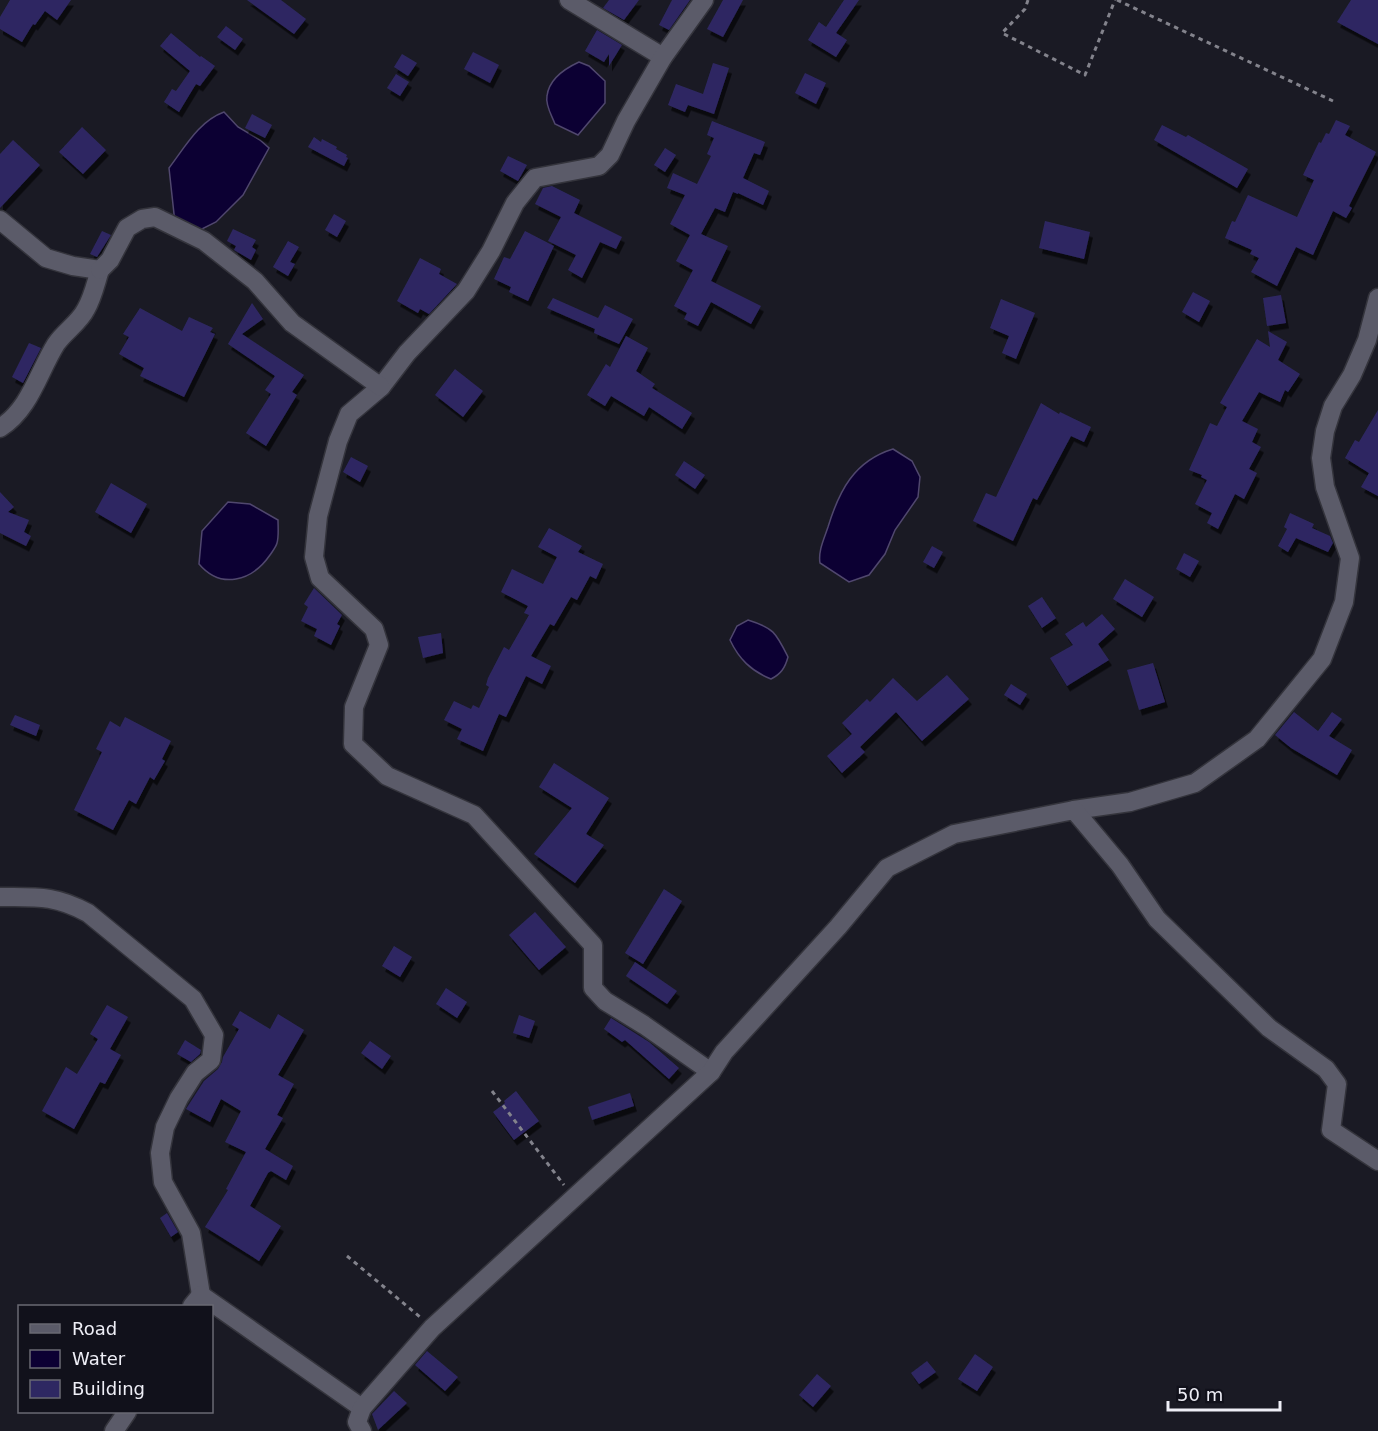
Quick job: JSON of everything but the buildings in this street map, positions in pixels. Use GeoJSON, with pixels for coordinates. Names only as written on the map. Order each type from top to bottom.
{"type":"FeatureCollection","features":[{"type":"Feature","properties":{"kind":"street"},"geometry":{"type":"LineString","coordinates":[[570,0],[663,57]]}},
{"type":"Feature","properties":{"kind":"street"},"geometry":{"type":"LineString","coordinates":[[704,0],[663,57],[610,154],[599,166],[535,178],[515,203],[491,251],[466,291],[407,353],[381,387],[350,414],[338,441],[318,516],[314,556],[321,578],[374,629],[379,645],[354,707],[353,744],[387,776],[474,815],[593,945],[593,988],[605,1001],[711,1072]]}},
{"type":"Feature","properties":{"kind":"street"},"geometry":{"type":"LineString","coordinates":[[0,428],[13,420],[21,410],[55,346],[87,308],[100,270],[110,260],[127,228],[142,219],[155,217],[204,241],[255,281],[292,323],[381,387]]}},
{"type":"Feature","properties":{"kind":"street"},"geometry":{"type":"LineString","coordinates":[[0,220],[46,258],[73,266],[100,270]]}},
{"type":"Feature","properties":{"kind":"street"},"geometry":{"type":"LineString","coordinates":[[362,1431],[357,1422],[362,1408],[432,1328],[711,1072],[724,1052],[838,927],[887,868],[954,834],[1074,810],[1130,802],[1195,783],[1257,739],[1322,659],[1344,602],[1350,558],[1324,487],[1320,458],[1333,406],[1352,375],[1367,340],[1378,298]]}},
{"type":"Feature","properties":{"kind":"street"},"geometry":{"type":"LineString","coordinates":[[1074,810],[1120,865],[1157,919],[1269,1028],[1326,1069],[1337,1084],[1330,1130],[1378,1161]]}},
{"type":"Feature","properties":{"kind":"street"},"geometry":{"type":"LineString","coordinates":[[0,897],[44,897],[71,904],[88,913],[193,999],[214,1035],[211,1060],[195,1072],[179,1098],[165,1127],[160,1153],[163,1182],[191,1233],[197,1301]]}},
{"type":"Feature","properties":{"kind":"street"},"geometry":{"type":"LineString","coordinates":[[213,1311],[362,1408]]}},
{"type":"Feature","properties":{"kind":"street"},"geometry":{"type":"LineString","coordinates":[[114,1431],[126,1413]]}},
{"type":"Feature","properties":{"kind":"path"},"geometry":{"type":"LineString","coordinates":[[1028,0],[1024,9],[1002,33],[1085,75],[1116,0],[1333,101]]}},
{"type":"Feature","properties":{"kind":"path"},"geometry":{"type":"LineString","coordinates":[[492,1091],[574,1198]]}},
{"type":"Feature","properties":{"kind":"path"},"geometry":{"type":"LineString","coordinates":[[347,1256],[432,1328]]}},
{"type":"Feature","properties":{"kind":"water"},"geometry":{"type":"Polygon","coordinates":[[[579,62],[589,66],[605,81],[605,103],[578,135],[555,124],[547,99],[548,90],[555,79],[579,62]]]}},
{"type":"Feature","properties":{"kind":"water"},"geometry":{"type":"Polygon","coordinates":[[[224,112],[238,127],[269,148],[243,195],[216,222],[198,231],[175,223],[169,168],[200,128],[224,112]]]}},
{"type":"Feature","properties":{"kind":"water"},"geometry":{"type":"Polygon","coordinates":[[[893,449],[912,461],[920,477],[918,497],[895,530],[885,554],[869,575],[849,582],[820,563],[823,540],[837,501],[850,479],[868,461],[893,449]]]}},
{"type":"Feature","properties":{"kind":"water"},"geometry":{"type":"Polygon","coordinates":[[[228,502],[250,504],[278,520],[278,540],[270,555],[254,571],[236,579],[217,577],[199,564],[202,531],[228,502]]]}},
{"type":"Feature","properties":{"kind":"water"},"geometry":{"type":"Polygon","coordinates":[[[748,620],[773,632],[788,657],[782,670],[771,679],[746,664],[730,640],[737,626],[748,620]]]}}]}
